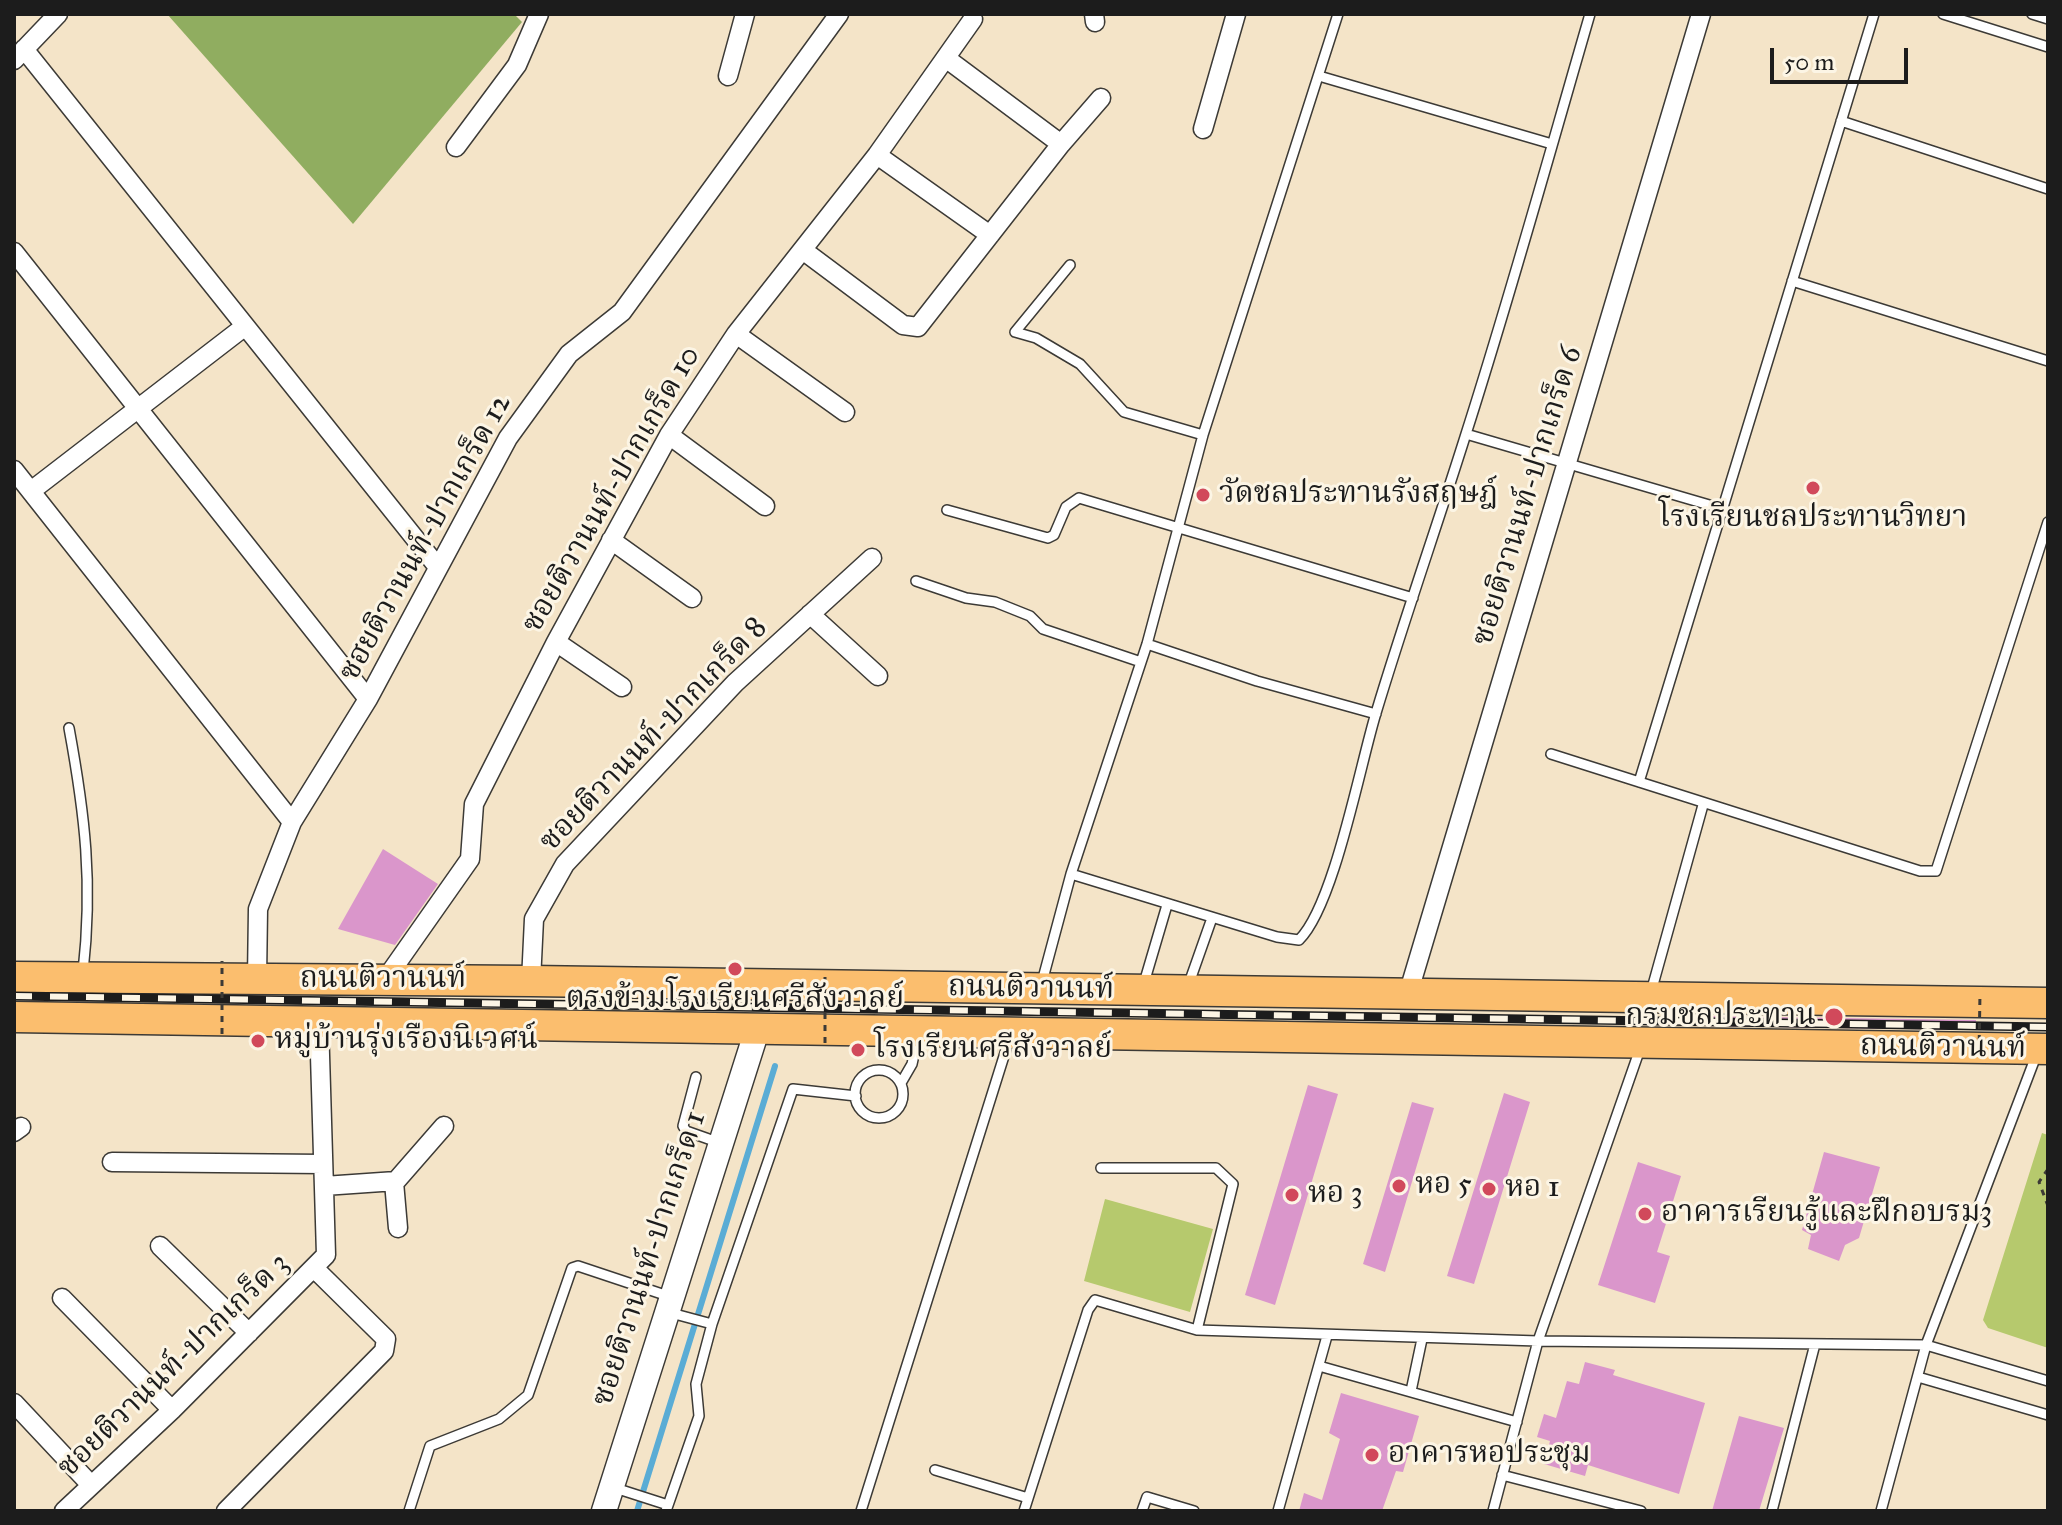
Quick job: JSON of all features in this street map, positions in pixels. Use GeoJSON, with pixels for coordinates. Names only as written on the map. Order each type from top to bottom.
{"type":"FeatureCollection","features":[{"type":"Feature","properties":{"kind":"main road","name":"ถนนติวานนท์"},"geometry":{"type":"LineString","coordinates":[[14,977],[82,980],[531,981],[1649,1000],[2045,1000]]}},
{"type":"Feature","properties":{"kind":"main road"},"geometry":{"type":"LineString","coordinates":[[1022,1033],[1040,989]]}},
{"type":"Feature","properties":{"kind":"main road"},"geometry":{"type":"LineString","coordinates":[[1304,1037],[1305,993]]}},
{"type":"Feature","properties":{"kind":"main road","name":"ถนนติวานนท์"},"geometry":{"type":"LineString","coordinates":[[14,1017],[2043,1049]]}},
{"type":"Feature","properties":{"kind":"street"},"geometry":{"type":"LineString","coordinates":[[58,14],[19,54],[437,566]]}},
{"type":"Feature","properties":{"kind":"street"},"geometry":{"type":"LineString","coordinates":[[456,147],[517,65],[539,14]]}},
{"type":"Feature","properties":{"kind":"street"},"geometry":{"type":"LineString","coordinates":[[728,76],[745,14]]}},
{"type":"Feature","properties":{"kind":"street","name":"ซฮยติวานนท์-ปากเกร็ด 12"},"geometry":{"type":"LineString","coordinates":[[257,979],[258,909],[292,822],[368,699],[508,438],[569,354],[622,312],[839,14]]}},
{"type":"Feature","properties":{"kind":"street"},"geometry":{"type":"LineString","coordinates":[[1203,129],[1236,14]]}},
{"type":"Feature","properties":{"kind":"street","name":"ซอยติวานนท์-ปากเกร็ด 6"},"geometry":{"type":"LineString","coordinates":[[1408,994],[1701,14]]}},
{"type":"Feature","properties":{"kind":"street","name":"ซอยติวานนท์-ปากเกร็ด 10"},"geometry":{"type":"LineString","coordinates":[[385,980],[470,859],[474,804],[556,642],[669,435],[736,334],[877,155],[973,19]]}},
{"type":"Feature","properties":{"kind":"street"},"geometry":{"type":"LineString","coordinates":[[947,59],[1061,144]]}},
{"type":"Feature","properties":{"kind":"street"},"geometry":{"type":"LineString","coordinates":[[804,251],[903,325],[914,328],[923,323],[1061,144],[1101,98]]}},
{"type":"Feature","properties":{"kind":"street"},"geometry":{"type":"LineString","coordinates":[[877,155],[990,235]]}},
{"type":"Feature","properties":{"kind":"street"},"geometry":{"type":"LineString","coordinates":[[14,252],[368,699]]}},
{"type":"Feature","properties":{"kind":"street"},"geometry":{"type":"LineString","coordinates":[[31,491],[139,411],[244,327]]}},
{"type":"Feature","properties":{"kind":"street"},"geometry":{"type":"LineString","coordinates":[[736,334],[845,412]]}},
{"type":"Feature","properties":{"kind":"street"},"geometry":{"type":"LineString","coordinates":[[669,435],[765,506]]}},
{"type":"Feature","properties":{"kind":"street"},"geometry":{"type":"LineString","coordinates":[[14,470],[292,822]]}},
{"type":"Feature","properties":{"kind":"street"},"geometry":{"type":"LineString","coordinates":[[611,540],[692,598]]}},
{"type":"Feature","properties":{"kind":"street","name":"ซอยติวานนท์-ปากเกร็ด 8"},"geometry":{"type":"LineString","coordinates":[[531,981],[534,919],[565,864],[735,683],[872,558]]}},
{"type":"Feature","properties":{"kind":"street"},"geometry":{"type":"LineString","coordinates":[[810,614],[878,676]]}},
{"type":"Feature","properties":{"kind":"street"},"geometry":{"type":"LineString","coordinates":[[556,642],[622,687]]}},
{"type":"Feature","properties":{"kind":"street","name":"ซอยติวานนท์-ปากเกร็ด 3"},"geometry":{"type":"LineString","coordinates":[[64,1511],[172,1410],[326,1255],[319,1022]]}},
{"type":"Feature","properties":{"kind":"street","name":"ซอยติวานนท์-ปากเกร็ด 1"},"geometry":{"type":"LineString","coordinates":[[604,1511],[758,1027]]}},
{"type":"Feature","properties":{"kind":"street"},"geometry":{"type":"LineString","coordinates":[[324,1186],[394,1182],[444,1126]]}},
{"type":"Feature","properties":{"kind":"street"},"geometry":{"type":"LineString","coordinates":[[112,1162],[323,1164]]}},
{"type":"Feature","properties":{"kind":"street"},"geometry":{"type":"LineString","coordinates":[[394,1182],[398,1228]]}},
{"type":"Feature","properties":{"kind":"street"},"geometry":{"type":"LineString","coordinates":[[160,1246],[249,1333]]}},
{"type":"Feature","properties":{"kind":"street"},"geometry":{"type":"LineString","coordinates":[[226,1511],[384,1351],[386,1339],[315,1269]]}},
{"type":"Feature","properties":{"kind":"street"},"geometry":{"type":"LineString","coordinates":[[62,1298],[172,1410]]}},
{"type":"Feature","properties":{"kind":"street"},"geometry":{"type":"LineString","coordinates":[[14,1403],[91,1485]]}},
{"type":"Feature","properties":{"kind":"lane"},"geometry":{"type":"LineString","coordinates":[[1040,989],[1071,874],[1147,644],[1203,435],[1338,14]]}},
{"type":"Feature","properties":{"kind":"lane"},"geometry":{"type":"LineString","coordinates":[[1071,874],[1167,905],[1294,940],[1307,933],[1319,910],[1376,714],[1466,434],[1590,14]]}},
{"type":"Feature","properties":{"kind":"lane"},"geometry":{"type":"LineString","coordinates":[[1639,782],[1874,14]]}},
{"type":"Feature","properties":{"kind":"lane"},"geometry":{"type":"LineString","coordinates":[[1945,14],[2048,47]]}},
{"type":"Feature","properties":{"kind":"lane"},"geometry":{"type":"LineString","coordinates":[[2032,14],[2048,19]]}},
{"type":"Feature","properties":{"kind":"lane"},"geometry":{"type":"LineString","coordinates":[[1319,76],[1552,144]]}},
{"type":"Feature","properties":{"kind":"lane"},"geometry":{"type":"LineString","coordinates":[[1841,121],[2048,189]]}},
{"type":"Feature","properties":{"kind":"lane"},"geometry":{"type":"LineString","coordinates":[[1070,265],[1015,332],[1036,338],[1080,364],[1124,412],[1203,435]]}},
{"type":"Feature","properties":{"kind":"lane"},"geometry":{"type":"LineString","coordinates":[[1792,281],[2048,361]]}},
{"type":"Feature","properties":{"kind":"lane"},"geometry":{"type":"LineString","coordinates":[[1466,434],[1723,509]]}},
{"type":"Feature","properties":{"kind":"lane"},"geometry":{"type":"LineString","coordinates":[[947,510],[1048,538],[1054,535],[1066,507],[1079,498],[1413,598]]}},
{"type":"Feature","properties":{"kind":"lane"},"geometry":{"type":"LineString","coordinates":[[1551,754],[1703,805],[1920,871],[1936,871],[2048,522]]}},
{"type":"Feature","properties":{"kind":"lane"},"geometry":{"type":"LineString","coordinates":[[916,581],[966,598],[995,602],[1030,616],[1043,629],[1141,662]]}},
{"type":"Feature","properties":{"kind":"lane"},"geometry":{"type":"LineString","coordinates":[[1147,644],[1244,677],[1376,714]]}},
{"type":"Feature","properties":{"kind":"lane"},"geometry":{"type":"LineString","coordinates":[[69,728],[86,820],[90,909],[82,980]]}},
{"type":"Feature","properties":{"kind":"lane"},"geometry":{"type":"LineString","coordinates":[[1649,1000],[1703,805]]}},
{"type":"Feature","properties":{"kind":"lane"},"geometry":{"type":"LineString","coordinates":[[1142,991],[1167,905]]}},
{"type":"Feature","properties":{"kind":"lane"},"geometry":{"type":"LineString","coordinates":[[1186,991],[1212,918]]}},
{"type":"Feature","properties":{"kind":"lane"},"geometry":{"type":"LineString","coordinates":[[901,1083],[896,1075],[880,1068],[862,1077],[856,1096],[857,1106],[864,1113],[881,1118],[898,1108],[901,1083],[912,1064],[920,1030]]}},
{"type":"Feature","properties":{"kind":"lane"},"geometry":{"type":"LineString","coordinates":[[861,1511],[1022,1033]]}},
{"type":"Feature","properties":{"kind":"lane"},"geometry":{"type":"LineString","coordinates":[[1493,1511],[1538,1341],[1642,1043]]}},
{"type":"Feature","properties":{"kind":"lane"},"geometry":{"type":"LineString","coordinates":[[1881,1511],[1926,1345],[2043,1049]]}},
{"type":"Feature","properties":{"kind":"lane"},"geometry":{"type":"LineString","coordinates":[[696,1077],[683,1126],[686,1131],[720,1143]]}},
{"type":"Feature","properties":{"kind":"lane"},"geometry":{"type":"LineString","coordinates":[[612,1487],[667,1508],[699,1416],[696,1384],[712,1324],[793,1089],[856,1096]]}},
{"type":"Feature","properties":{"kind":"lane"},"geometry":{"type":"LineString","coordinates":[[1101,1168],[1216,1168],[1233,1184],[1197,1330]]}},
{"type":"Feature","properties":{"kind":"lane"},"geometry":{"type":"LineString","coordinates":[[409,1511],[430,1446],[499,1419],[528,1395],[572,1268],[578,1266],[712,1324]]}},
{"type":"Feature","properties":{"kind":"lane"},"geometry":{"type":"LineString","coordinates":[[1024,1511],[1088,1310],[1095,1300],[1197,1330],[1422,1339],[1926,1345],[2048,1381]]}},
{"type":"Feature","properties":{"kind":"lane"},"geometry":{"type":"LineString","coordinates":[[1278,1511],[1327,1336]]}},
{"type":"Feature","properties":{"kind":"lane"},"geometry":{"type":"LineString","coordinates":[[1411,1391],[1422,1339]]}},
{"type":"Feature","properties":{"kind":"lane"},"geometry":{"type":"LineString","coordinates":[[1772,1511],[1815,1344]]}},
{"type":"Feature","properties":{"kind":"lane"},"geometry":{"type":"LineString","coordinates":[[1319,1366],[1517,1422]]}},
{"type":"Feature","properties":{"kind":"lane"},"geometry":{"type":"LineString","coordinates":[[1918,1377],[2048,1415]]}},
{"type":"Feature","properties":{"kind":"lane"},"geometry":{"type":"LineString","coordinates":[[935,1470],[1028,1498]]}},
{"type":"Feature","properties":{"kind":"lane"},"geometry":{"type":"LineString","coordinates":[[1502,1475],[1641,1511]]}},
{"type":"Feature","properties":{"kind":"lane"},"geometry":{"type":"LineString","coordinates":[[1142,1511],[1147,1497],[1194,1511]]}},
{"type":"Feature","properties":{"kind":"path"},"geometry":{"type":"LineString","coordinates":[[222,961],[222,1034]]}},
{"type":"Feature","properties":{"kind":"path"},"geometry":{"type":"LineString","coordinates":[[825,973],[825,1043]]}},
{"type":"Feature","properties":{"kind":"path"},"geometry":{"type":"LineString","coordinates":[[1979,1053],[1980,993]]}},
{"type":"Feature","properties":{"kind":"path"},"geometry":{"type":"LineString","coordinates":[[2048,1169],[2039,1182],[2048,1206]]}},
{"type":"Feature","properties":{"kind":"green space"},"geometry":{"type":"Polygon","coordinates":[[[167,14],[514,14],[522,22],[353,224],[167,14]]]}},
{"type":"Feature","properties":{"kind":"green space"},"geometry":{"type":"Polygon","coordinates":[[[2042,1133],[2048,1135],[2048,1348],[1988,1328],[1983,1320],[2042,1133]]]}},
{"type":"Feature","properties":{"kind":"green space"},"geometry":{"type":"Polygon","coordinates":[[[1105,1199],[1213,1229],[1190,1312],[1084,1281],[1105,1199]]]}},
{"type":"Feature","properties":{"kind":"building"},"geometry":{"type":"Polygon","coordinates":[[[383,849],[438,884],[395,945],[338,929],[383,849]]]}},
{"type":"Feature","properties":{"kind":"building"},"geometry":{"type":"Polygon","coordinates":[[[1703,1016],[1976,1020],[1976,1030],[1703,1026],[1703,1016]]]}},
{"type":"Feature","properties":{"kind":"building","name":"หอ 3"},"geometry":{"type":"Polygon","coordinates":[[[1308,1085],[1338,1094],[1275,1305],[1245,1295],[1308,1085]]]}},
{"type":"Feature","properties":{"kind":"building","name":"หอ 1"},"geometry":{"type":"Polygon","coordinates":[[[1504,1093],[1530,1102],[1474,1284],[1447,1276],[1504,1093]]]}},
{"type":"Feature","properties":{"kind":"building","name":"หอ 5"},"geometry":{"type":"Polygon","coordinates":[[[1412,1102],[1434,1108],[1385,1272],[1363,1264],[1412,1102]]]}},
{"type":"Feature","properties":{"kind":"building"},"geometry":{"type":"Polygon","coordinates":[[[1824,1152],[1880,1167],[1859,1238],[1845,1245],[1839,1261],[1808,1249],[1811,1235],[1802,1230],[1824,1152]]]}},
{"type":"Feature","properties":{"kind":"building","name":"อาคารเรียนรู้และฝึกอบรม3"},"geometry":{"type":"Polygon","coordinates":[[[1638,1162],[1681,1176],[1657,1252],[1670,1256],[1655,1303],[1598,1285],[1638,1162]]]}},
{"type":"Feature","properties":{"kind":"building"},"geometry":{"type":"Polygon","coordinates":[[[1585,1362],[1615,1370],[1613,1375],[1705,1403],[1679,1494],[1588,1465],[1585,1476],[1544,1464],[1550,1441],[1537,1437],[1544,1414],[1556,1418],[1567,1381],[1579,1384],[1585,1362]]]}},
{"type":"Feature","properties":{"kind":"building","name":"อาคารหอประชุม"},"geometry":{"type":"Polygon","coordinates":[[[1341,1393],[1419,1416],[1403,1472],[1396,1471],[1382,1511],[1299,1511],[1304,1493],[1322,1500],[1340,1439],[1329,1433],[1341,1393]]]}},
{"type":"Feature","properties":{"kind":"building"},"geometry":{"type":"Polygon","coordinates":[[[1739,1416],[1784,1428],[1759,1511],[1712,1511],[1739,1416]]]}},
{"type":"Feature","properties":{"kind":"waterway"},"geometry":{"type":"LineString","coordinates":[[637,1511],[775,1066]]}},
{"type":"Feature","properties":{"kind":"railway"},"geometry":{"type":"LineString","coordinates":[[14,996],[2048,1027]]}},
{"type":"Feature","properties":{"kind":"place","name":"โรงเรียนชลประทานวิทยา"},"geometry":{"type":"Point","coordinates":[1813,488]}},
{"type":"Feature","properties":{"kind":"place","name":"วัดชลประทานรังสฤษฎ์"},"geometry":{"type":"Point","coordinates":[1203,495]}},
{"type":"Feature","properties":{"kind":"place","name":"ตรงข้ามโรงเรียนศรีสังวาลย์"},"geometry":{"type":"Point","coordinates":[735,969]}},
{"type":"Feature","properties":{"kind":"place","name":"กรมชลประทาน"},"geometry":{"type":"Point","coordinates":[1834,1017]}},
{"type":"Feature","properties":{"kind":"place","name":"หมู่บ้านรุ่งเรืองนิเวศน์"},"geometry":{"type":"Point","coordinates":[258,1041]}},
{"type":"Feature","properties":{"kind":"place","name":"โรงเรียนศรีสังวาลย์"},"geometry":{"type":"Point","coordinates":[858,1050]}},
{"type":"Feature","properties":{"kind":"place","name":"หอ 5"},"geometry":{"type":"Point","coordinates":[1399,1186]}},
{"type":"Feature","properties":{"kind":"place","name":"หอ 1"},"geometry":{"type":"Point","coordinates":[1489,1189]}},
{"type":"Feature","properties":{"kind":"place","name":"หอ 3"},"geometry":{"type":"Point","coordinates":[1292,1195]}},
{"type":"Feature","properties":{"kind":"place","name":"อาคารเรียนรู้และฝึกอบรม3"},"geometry":{"type":"Point","coordinates":[1645,1214]}},
{"type":"Feature","properties":{"kind":"place","name":"อาคารหอประชุม"},"geometry":{"type":"Point","coordinates":[1372,1455]}}]}
